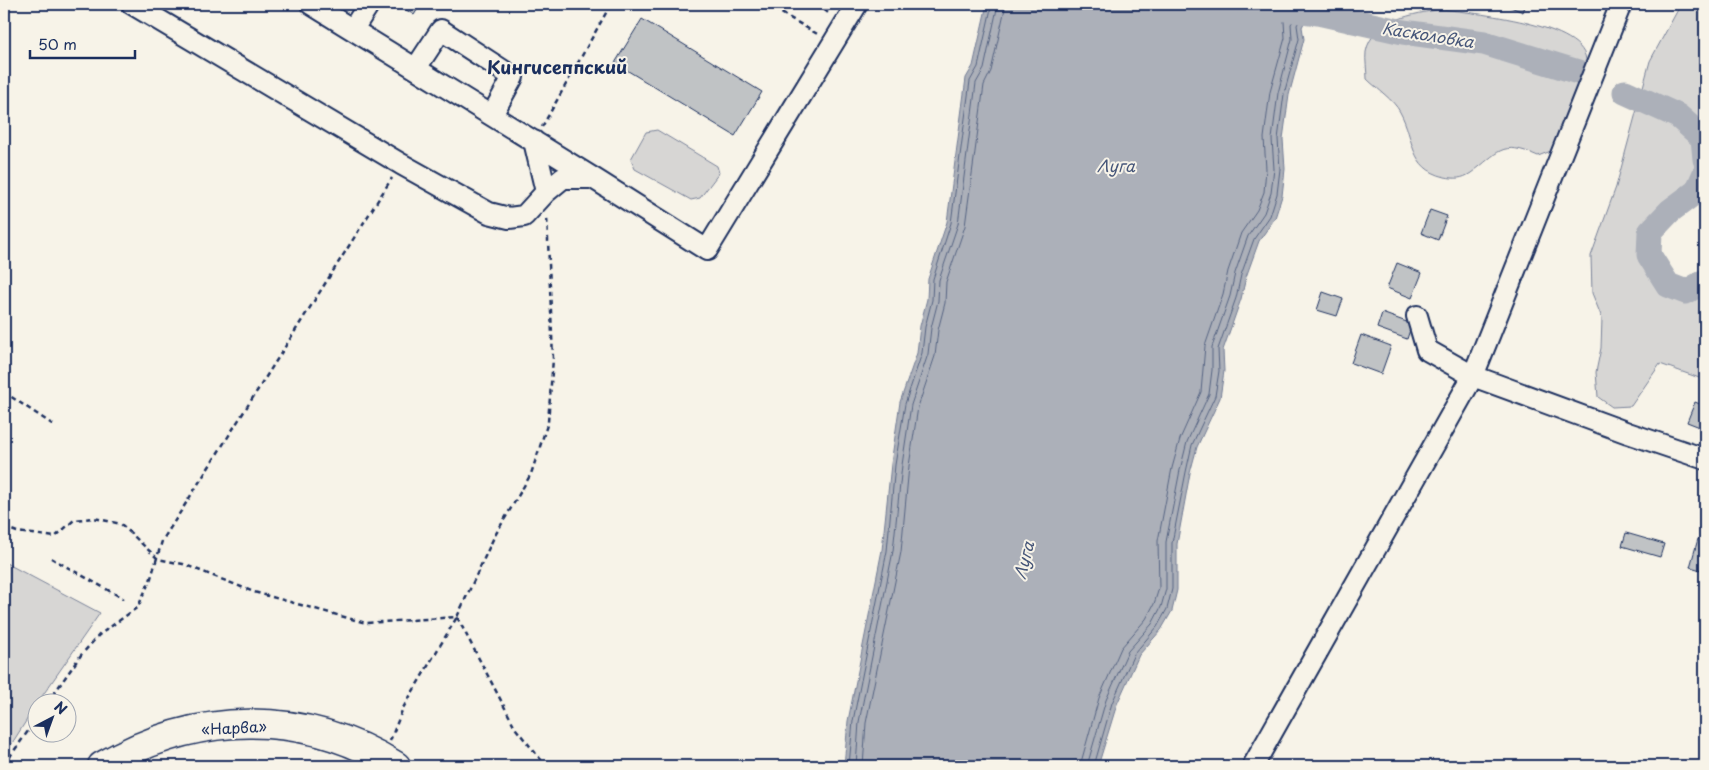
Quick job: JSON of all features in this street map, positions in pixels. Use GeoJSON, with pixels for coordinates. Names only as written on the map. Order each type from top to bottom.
{"type":"FeatureCollection","features":[{"type":"Feature","properties":{"kind":"highway","name":"«Нарва»"},"geometry":{"type":"LineString","coordinates":[[102,766],[127,753],[174,734],[197,728],[254,723],[314,731],[362,747],[393,754]]}},
{"type":"Feature","properties":{"kind":"street"},"geometry":{"type":"LineString","coordinates":[[132,4],[401,164],[489,213],[508,218],[524,216],[546,192],[563,178],[593,178]]}},
{"type":"Feature","properties":{"kind":"street"},"geometry":{"type":"LineString","coordinates":[[311,4],[708,250],[857,4]]}},
{"type":"Feature","properties":{"kind":"street"},"geometry":{"type":"LineString","coordinates":[[353,29],[370,4]]}},
{"type":"Feature","properties":{"kind":"street"},"geometry":{"type":"LineString","coordinates":[[1253,766],[1473,376],[1621,4]]}},
{"type":"Feature","properties":{"kind":"street"},"geometry":{"type":"LineString","coordinates":[[416,68],[441,30],[514,77],[492,115]]}},
{"type":"Feature","properties":{"kind":"street"},"geometry":{"type":"LineString","coordinates":[[534,141],[546,192]]}},
{"type":"Feature","properties":{"kind":"street"},"geometry":{"type":"LineString","coordinates":[[1417,316],[1427,350],[1473,376],[1628,433],[1705,458]]}},
{"type":"Feature","properties":{"kind":"path"},"geometry":{"type":"LineString","coordinates":[[534,141],[611,4]]}},
{"type":"Feature","properties":{"kind":"path"},"geometry":{"type":"LineString","coordinates":[[766,4],[823,37]]}},
{"type":"Feature","properties":{"kind":"path"},"geometry":{"type":"LineString","coordinates":[[817,4],[835,18]]}},
{"type":"Feature","properties":{"kind":"path"},"geometry":{"type":"LineString","coordinates":[[55,692],[81,655],[99,635],[138,607],[158,559],[162,541],[401,164]]}},
{"type":"Feature","properties":{"kind":"path"},"geometry":{"type":"LineString","coordinates":[[393,754],[404,708],[457,617],[494,537],[530,474],[548,422],[553,358],[546,192]]}},
{"type":"Feature","properties":{"kind":"path"},"geometry":{"type":"LineString","coordinates":[[4,392],[55,426]]}},
{"type":"Feature","properties":{"kind":"path"},"geometry":{"type":"LineString","coordinates":[[4,527],[18,532],[55,537],[74,520],[94,518],[121,524],[158,559],[183,564],[254,592],[366,623],[457,617]]}},
{"type":"Feature","properties":{"kind":"path"},"geometry":{"type":"LineString","coordinates":[[51,558],[124,600]]}},
{"type":"Feature","properties":{"kind":"path"},"geometry":{"type":"LineString","coordinates":[[457,617],[516,729],[546,766]]}},
{"type":"Feature","properties":{"kind":"path"},"geometry":{"type":"LineString","coordinates":[[4,765],[28,731]]}},
{"type":"Feature","properties":{"kind":"shaded area"},"geometry":{"type":"Polygon","coordinates":[[[1681,4],[1705,4],[1705,173],[1697,191],[1670,211],[1650,232],[1649,255],[1667,285],[1686,292],[1705,281],[1705,380],[1660,364],[1631,406],[1612,407],[1598,397],[1596,372],[1601,348],[1602,318],[1592,293],[1591,256],[1616,187],[1650,61],[1681,4]]]}},
{"type":"Feature","properties":{"kind":"shaded area"},"geometry":{"type":"Polygon","coordinates":[[[1442,9],[1526,22],[1569,38],[1582,49],[1586,63],[1585,70],[1567,117],[1551,151],[1538,156],[1525,151],[1507,149],[1494,154],[1468,175],[1458,178],[1445,177],[1433,173],[1418,160],[1400,112],[1390,99],[1367,79],[1366,52],[1370,41],[1386,25],[1408,16],[1442,9]]]}},
{"type":"Feature","properties":{"kind":"shaded area"},"geometry":{"type":"Polygon","coordinates":[[[657,130],[717,166],[719,173],[700,198],[691,200],[635,169],[631,159],[646,132],[657,130]]]}},
{"type":"Feature","properties":{"kind":"shaded area"},"geometry":{"type":"Polygon","coordinates":[[[4,562],[100,613],[45,692],[28,692],[28,718],[4,756],[4,562]]]}},
{"type":"Feature","properties":{"kind":"water","name":"Луга"},"geometry":{"type":"Polygon","coordinates":[[[987,4],[1312,4],[1318,13],[1306,19],[1302,27],[1304,39],[1289,95],[1283,139],[1285,169],[1282,196],[1275,218],[1259,241],[1246,277],[1241,299],[1223,350],[1224,371],[1220,398],[1197,447],[1190,473],[1177,544],[1177,590],[1172,611],[1161,630],[1139,655],[1117,704],[1098,766],[844,766],[848,721],[882,550],[900,402],[917,353],[920,326],[927,299],[928,279],[947,222],[966,78],[973,66],[987,4]]]}},
{"type":"Feature","properties":{"kind":"building"},"geometry":{"type":"Polygon","coordinates":[[[397,4],[421,4],[414,15],[397,4]]]}},
{"type":"Feature","properties":{"kind":"building"},"geometry":{"type":"Polygon","coordinates":[[[1509,4],[1526,4],[1523,12],[1508,6],[1509,4]]]}},
{"type":"Feature","properties":{"kind":"building"},"geometry":{"type":"Polygon","coordinates":[[[642,19],[762,92],[735,136],[615,63],[642,19]]]}},
{"type":"Feature","properties":{"kind":"building"},"geometry":{"type":"Polygon","coordinates":[[[1430,210],[1447,216],[1438,240],[1421,233],[1430,210]]]}},
{"type":"Feature","properties":{"kind":"building"},"geometry":{"type":"Polygon","coordinates":[[[1397,263],[1422,273],[1412,298],[1387,288],[1397,263]]]}},
{"type":"Feature","properties":{"kind":"building"},"geometry":{"type":"Polygon","coordinates":[[[1323,292],[1343,299],[1337,316],[1317,310],[1323,292]]]}},
{"type":"Feature","properties":{"kind":"building"},"geometry":{"type":"Polygon","coordinates":[[[1382,313],[1412,324],[1407,339],[1377,328],[1382,313]]]}},
{"type":"Feature","properties":{"kind":"building"},"geometry":{"type":"Polygon","coordinates":[[[1361,335],[1391,346],[1381,374],[1351,363],[1361,335]]]}},
{"type":"Feature","properties":{"kind":"building"},"geometry":{"type":"Polygon","coordinates":[[[1695,402],[1705,406],[1705,429],[1687,422],[1695,402]]]}},
{"type":"Feature","properties":{"kind":"building"},"geometry":{"type":"Polygon","coordinates":[[[1626,533],[1664,544],[1660,557],[1622,546],[1626,533]]]}},
{"type":"Feature","properties":{"kind":"building"},"geometry":{"type":"Polygon","coordinates":[[[1698,539],[1705,541],[1705,571],[1690,567],[1698,539]]]}},
{"type":"Feature","properties":{"kind":"waterway","name":"Касколовка"},"geometry":{"type":"LineString","coordinates":[[1246,4],[1318,13],[1403,32],[1484,43],[1578,72]]}},
{"type":"Feature","properties":{"kind":"waterway","name":"Касколовка"},"geometry":{"type":"LineString","coordinates":[[1625,92],[1678,116],[1703,138],[1705,159]]}},
{"type":"Feature","properties":{"kind":"waterway","name":"Касколовка"},"geometry":{"type":"LineString","coordinates":[[1705,173],[1697,191],[1670,211],[1650,232],[1649,255],[1668,285],[1686,292],[1705,281]]}},
{"type":"Feature","properties":{"kind":"district","name":"Кингисеппский"},"geometry":{"type":"Point","coordinates":[557,66]}}]}
